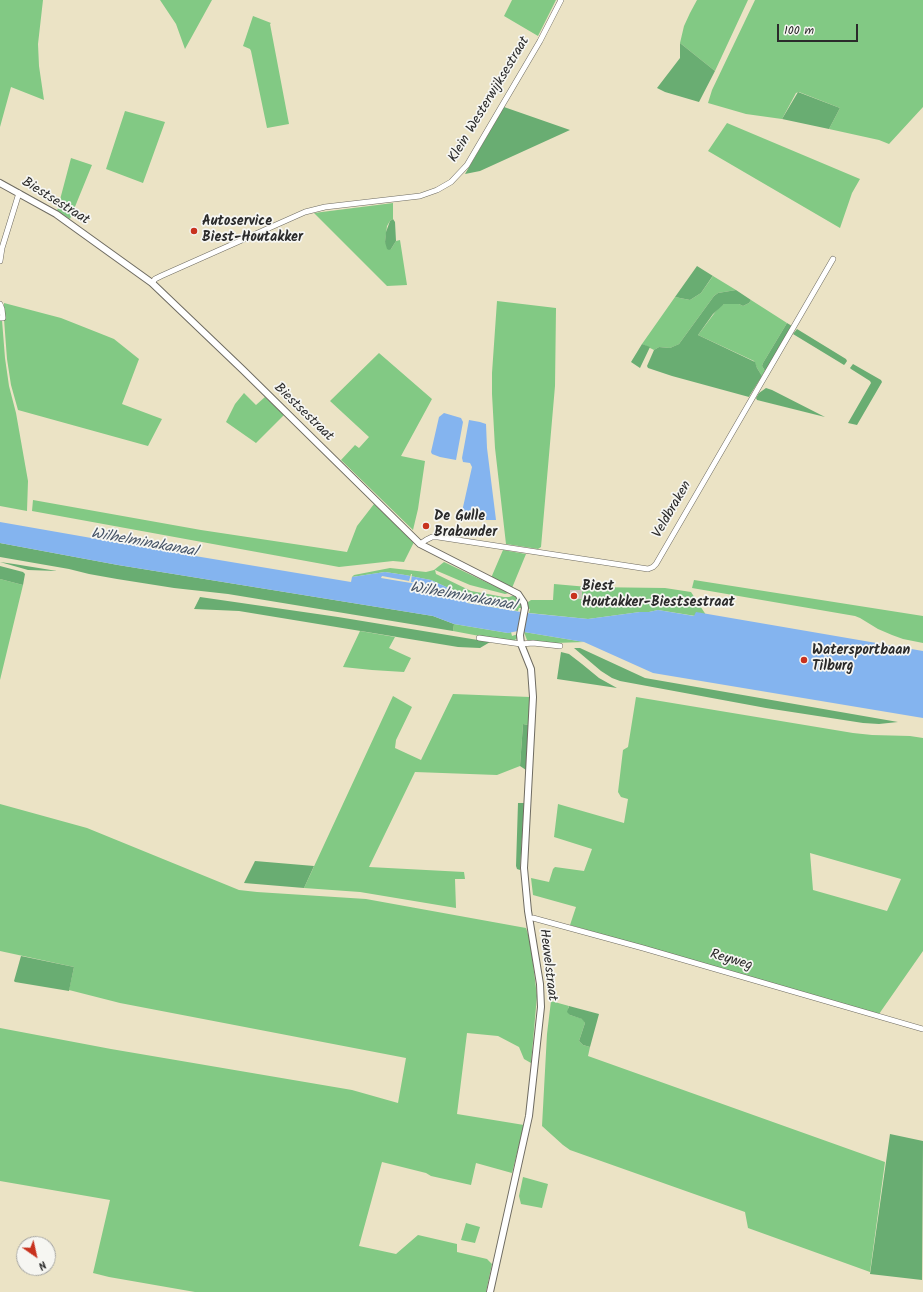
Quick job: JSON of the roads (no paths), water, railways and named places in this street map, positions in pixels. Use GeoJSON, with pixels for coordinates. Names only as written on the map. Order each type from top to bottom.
{"type":"FeatureCollection","features":[{"type":"Feature","properties":{"kind":"street","name":"Klein Westerwijksestraat"},"geometry":{"type":"LineString","coordinates":[[152,283],[155,279],[161,276],[305,212],[325,207],[420,196],[437,190],[451,182],[467,165],[540,42],[561,0]]}},
{"type":"Feature","properties":{"kind":"street","name":"Biestsestraat"},"geometry":{"type":"LineString","coordinates":[[0,183],[56,214],[152,283],[420,544],[518,594],[522,599],[525,608],[520,635],[521,644],[531,669],[533,685]]}},
{"type":"Feature","properties":{"kind":"street"},"geometry":{"type":"LineString","coordinates":[[0,261],[2,248],[19,193]]}},
{"type":"Feature","properties":{"kind":"street","name":"Veldbraken"},"geometry":{"type":"LineString","coordinates":[[420,544],[432,537],[438,537],[648,569],[652,567],[656,564],[832,259]]}},
{"type":"Feature","properties":{"kind":"street"},"geometry":{"type":"LineString","coordinates":[[0,304],[2,309],[2,318],[0,318]]}},
{"type":"Feature","properties":{"kind":"street"},"geometry":{"type":"LineString","coordinates":[[479,638],[521,644],[533,643],[560,646]]}},
{"type":"Feature","properties":{"kind":"street","name":"Heuvelstraat"},"geometry":{"type":"LineString","coordinates":[[490,1292],[529,1116],[541,1007],[540,984],[528,911],[524,868],[533,685]]}},
{"type":"Feature","properties":{"kind":"street","name":"Reyweg"},"geometry":{"type":"LineString","coordinates":[[533,918],[636,946],[923,1029]]}},
{"type":"Feature","properties":{"kind":"water"},"geometry":{"type":"Polygon","coordinates":[[[444,413],[461,418],[463,422],[456,460],[440,457],[432,454],[431,452],[439,417],[444,413]]]}},
{"type":"Feature","properties":{"kind":"water"},"geometry":{"type":"Polygon","coordinates":[[[469,420],[486,424],[487,448],[496,520],[486,520],[486,515],[472,514],[471,520],[461,516],[472,467],[470,463],[463,462],[462,458],[469,420]]]}},
{"type":"Feature","properties":{"kind":"water","name":"Wilhelminakanaal"},"geometry":{"type":"Polygon","coordinates":[[[0,522],[351,582],[352,577],[385,572],[405,575],[431,580],[468,597],[467,603],[527,613],[588,619],[658,610],[694,616],[696,612],[923,651],[923,718],[653,673],[584,642],[518,631],[508,633],[454,624],[433,616],[118,565],[0,543],[0,522]]]}},
{"type":"Feature","properties":{"kind":"place","name":"Autoservice Biest-Houtakker"},"geometry":{"type":"Point","coordinates":[194,231]}},
{"type":"Feature","properties":{"kind":"place","name":"De Gulle Brabander"},"geometry":{"type":"Point","coordinates":[426,526]}},
{"type":"Feature","properties":{"kind":"place","name":"Biest Houtakker-Biestsestraat"},"geometry":{"type":"Point","coordinates":[574,596]}},
{"type":"Feature","properties":{"kind":"place","name":"Watersportbaan Tilburg"},"geometry":{"type":"Point","coordinates":[804,660]}}]}
